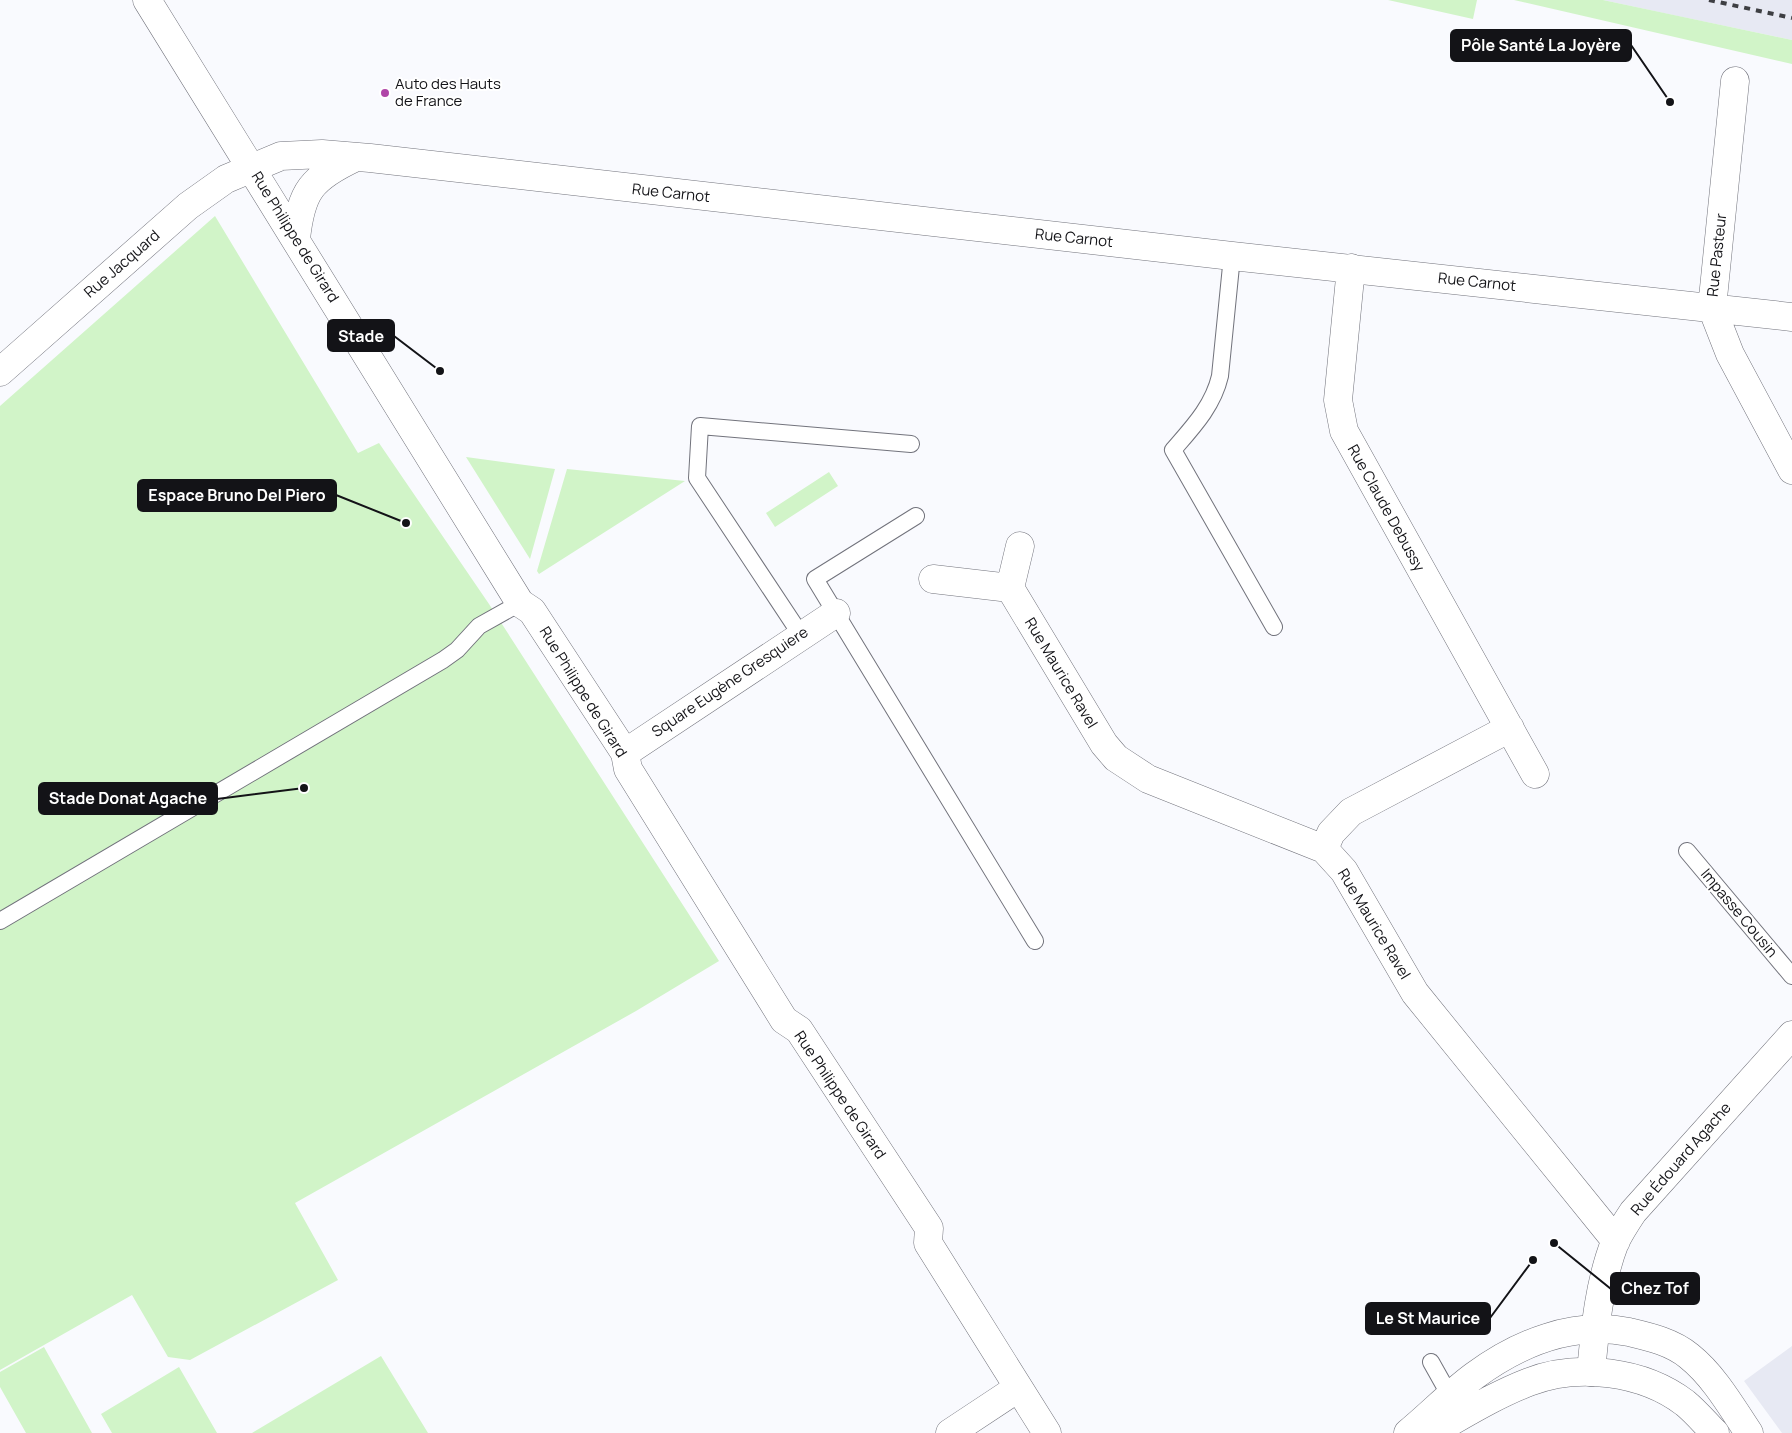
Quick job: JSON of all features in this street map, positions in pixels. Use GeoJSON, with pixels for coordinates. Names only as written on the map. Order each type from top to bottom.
{"type":"FeatureCollection","features":[{"type":"Feature","properties":{"kind":"street","name":"Rue Philippe de Girard"},"geometry":{"type":"LineString","coordinates":[[147,0],[520,603],[532,611],[625,752],[628,769],[784,1020],[799,1030],[929,1228],[928,1243],[1047,1433]]}},
{"type":"Feature","properties":{"kind":"street","name":"Rue Pasteur"},"geometry":{"type":"LineString","coordinates":[[1735,81],[1712,308],[1730,354],[1792,470]]}},
{"type":"Feature","properties":{"kind":"street","name":"Rue Carnot"},"geometry":{"type":"LineString","coordinates":[[251,166],[270,159],[294,154],[356,157],[1792,317]]}},
{"type":"Feature","properties":{"kind":"street"},"geometry":{"type":"LineString","coordinates":[[296,240],[300,209],[308,190],[328,172],[356,157]]}},
{"type":"Feature","properties":{"kind":"street","name":"Rue Jacquard"},"geometry":{"type":"LineString","coordinates":[[0,372],[195,200],[226,178],[251,166]]}},
{"type":"Feature","properties":{"kind":"street","name":"Rue Claude Debussy"},"geometry":{"type":"LineString","coordinates":[[1351,268],[1338,400],[1344,431],[1535,774]]}},
{"type":"Feature","properties":{"kind":"street"},"geometry":{"type":"LineString","coordinates":[[933,579],[1010,588],[1020,546]]}},
{"type":"Feature","properties":{"kind":"street","name":"Rue Maurice Ravel"},"geometry":{"type":"LineString","coordinates":[[1010,588],[1104,744],[1116,758],[1148,779],[1324,849],[1344,872],[1415,993],[1616,1241]]}},
{"type":"Feature","properties":{"kind":"street","name":"Square Eugène Gresquiere"},"geometry":{"type":"LineString","coordinates":[[625,752],[836,613]]}},
{"type":"Feature","properties":{"kind":"street"},"geometry":{"type":"LineString","coordinates":[[1324,849],[1331,833],[1351,812],[1510,728]]}},
{"type":"Feature","properties":{"kind":"street","name":"Rue Édouard Agache"},"geometry":{"type":"LineString","coordinates":[[1591,1372],[1595,1329],[1606,1269],[1616,1241],[1633,1212],[1654,1186],[1792,1035]]}},
{"type":"Feature","properties":{"kind":"street"},"geometry":{"type":"LineString","coordinates":[[1432,1433],[1456,1406],[1474,1376],[1519,1350],[1552,1336],[1578,1329],[1595,1329],[1624,1331],[1653,1338],[1687,1354],[1709,1375],[1749,1433]]}},
{"type":"Feature","properties":{"kind":"street"},"geometry":{"type":"LineString","coordinates":[[1408,1433],[1456,1406],[1560,1374],[1591,1372],[1634,1379],[1663,1390],[1685,1403],[1715,1433]]}},
{"type":"Feature","properties":{"kind":"street"},"geometry":{"type":"LineString","coordinates":[[950,1433],[1018,1388]]}},
{"type":"Feature","properties":{"kind":"lane"},"geometry":{"type":"LineString","coordinates":[[1232,256],[1220,376],[1216,392],[1209,405],[1173,450],[1274,627]]}},
{"type":"Feature","properties":{"kind":"lane"},"geometry":{"type":"LineString","coordinates":[[801,635],[697,478],[700,426],[911,444]]}},
{"type":"Feature","properties":{"kind":"lane"},"geometry":{"type":"LineString","coordinates":[[916,516],[815,579],[1035,941]]}},
{"type":"Feature","properties":{"kind":"lane"},"geometry":{"type":"LineString","coordinates":[[0,921],[443,660],[457,650],[478,626],[520,603]]}},
{"type":"Feature","properties":{"kind":"lane","name":"Impasse Cousin"},"geometry":{"type":"LineString","coordinates":[[1686,851],[1792,976]]}},
{"type":"Feature","properties":{"kind":"lane"},"geometry":{"type":"LineString","coordinates":[[1431,1362],[1456,1406]]}},
{"type":"Feature","properties":{"kind":"shaded area"},"geometry":{"type":"Polygon","coordinates":[[[1603,0],[1792,0],[1792,40],[1673,15],[1603,0]]]}},
{"type":"Feature","properties":{"kind":"shaded area"},"geometry":{"type":"Polygon","coordinates":[[[1792,1346],[1792,1433],[1782,1433],[1744,1381],[1792,1346]]]}},
{"type":"Feature","properties":{"kind":"green space"},"geometry":{"type":"Polygon","coordinates":[[[1388,0],[1477,0],[1473,19],[1388,0]]]}},
{"type":"Feature","properties":{"kind":"green space"},"geometry":{"type":"Polygon","coordinates":[[[1514,0],[1603,0],[1792,40],[1792,64],[1514,0]]]}},
{"type":"Feature","properties":{"kind":"green space"},"geometry":{"type":"Polygon","coordinates":[[[215,216],[358,453],[379,443],[489,604],[719,961],[636,1011],[295,1203],[338,1280],[190,1360],[168,1357],[132,1295],[0,1370],[0,406],[215,216]]]}},
{"type":"Feature","properties":{"kind":"green space"},"geometry":{"type":"Polygon","coordinates":[[[466,457],[555,469],[530,559],[466,457]]]}},
{"type":"Feature","properties":{"kind":"green space"},"geometry":{"type":"Polygon","coordinates":[[[567,469],[685,481],[539,574],[537,571],[567,469]]]}},
{"type":"Feature","properties":{"kind":"green space"},"geometry":{"type":"Polygon","coordinates":[[[829,472],[838,486],[775,527],[766,513],[829,472]]]}},
{"type":"Feature","properties":{"kind":"green space"},"geometry":{"type":"Polygon","coordinates":[[[44,1347],[92,1433],[26,1433],[0,1387],[0,1372],[44,1347]]]}},
{"type":"Feature","properties":{"kind":"green space"},"geometry":{"type":"Polygon","coordinates":[[[381,1356],[428,1433],[252,1433],[381,1356]]]}},
{"type":"Feature","properties":{"kind":"green space"},"geometry":{"type":"Polygon","coordinates":[[[179,1367],[217,1433],[112,1433],[101,1414],[179,1367]]]}},
{"type":"Feature","properties":{"kind":"railway"},"geometry":{"type":"LineString","coordinates":[[1709,0],[1792,18]]}},
{"type":"Feature","properties":{"kind":"place","name":"Auto des Hauts de France"},"geometry":{"type":"Point","coordinates":[385,93]}},
{"type":"Feature","properties":{"kind":"place","name":"Pôle Santé La Joyère"},"geometry":{"type":"Point","coordinates":[1670,102]}},
{"type":"Feature","properties":{"kind":"place","name":"Stade"},"geometry":{"type":"Point","coordinates":[440,371]}},
{"type":"Feature","properties":{"kind":"place","name":"Espace Bruno Del Piero"},"geometry":{"type":"Point","coordinates":[406,523]}},
{"type":"Feature","properties":{"kind":"place","name":"Stade Donat Agache"},"geometry":{"type":"Point","coordinates":[304,788]}},
{"type":"Feature","properties":{"kind":"place","name":"Chez Tof"},"geometry":{"type":"Point","coordinates":[1554,1243]}},
{"type":"Feature","properties":{"kind":"place","name":"Le St Maurice"},"geometry":{"type":"Point","coordinates":[1533,1260]}}]}
